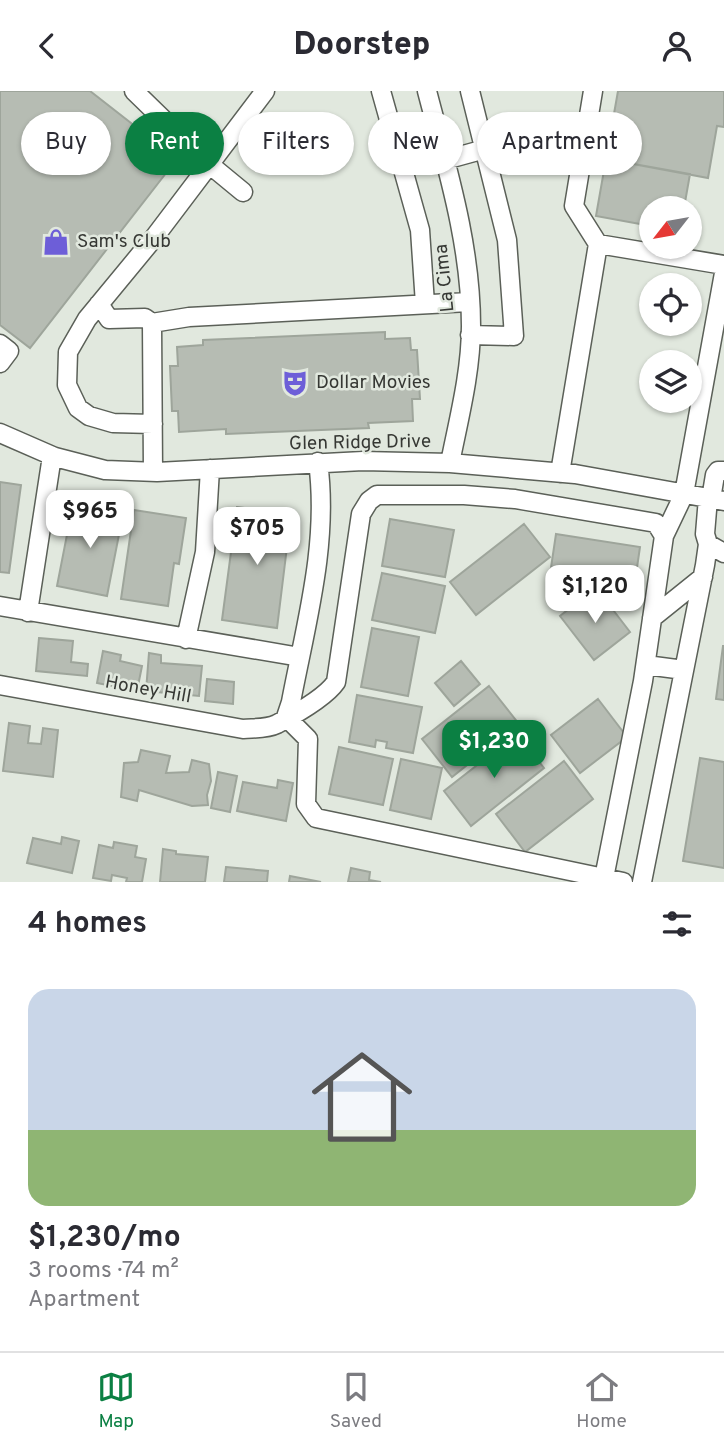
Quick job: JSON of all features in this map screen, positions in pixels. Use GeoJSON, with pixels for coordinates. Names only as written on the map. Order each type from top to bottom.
{"type":"FeatureCollection","features":[{"type":"Feature","properties":{"kind":"street"},"geometry":{"type":"LineString","coordinates":[[134,91],[156,112]]}},
{"type":"Feature","properties":{"kind":"street"},"geometry":{"type":"LineString","coordinates":[[224,144],[265,91]]}},
{"type":"Feature","properties":{"kind":"street"},"geometry":{"type":"LineString","coordinates":[[382,91],[420,230],[425,305]]}},
{"type":"Feature","properties":{"kind":"street","name":"La Cima"},"geometry":{"type":"LineString","coordinates":[[427,91],[432,112]]}},
{"type":"Feature","properties":{"kind":"street"},"geometry":{"type":"LineString","coordinates":[[470,91],[477,118]]}},
{"type":"Feature","properties":{"kind":"street"},"geometry":{"type":"LineString","coordinates":[[560,473],[598,244],[573,206],[593,91]]}},
{"type":"Feature","properties":{"kind":"street"},"geometry":{"type":"LineString","coordinates":[[153,424],[113,423],[89,416],[78,408],[66,385],[68,352],[87,319],[153,239],[201,175]]}},
{"type":"Feature","properties":{"kind":"street"},"geometry":{"type":"LineString","coordinates":[[222,175],[243,193]]}},
{"type":"Feature","properties":{"kind":"street","name":"La Cima"},"geometry":{"type":"LineString","coordinates":[[449,175],[458,208],[470,302],[466,381],[450,463]]}},
{"type":"Feature","properties":{"kind":"street"},"geometry":{"type":"LineString","coordinates":[[470,335],[514,336],[507,240],[491,175]]}},
{"type":"Feature","properties":{"kind":"street"},"geometry":{"type":"LineString","coordinates":[[598,244],[724,265]]}},
{"type":"Feature","properties":{"kind":"street"},"geometry":{"type":"LineString","coordinates":[[604,878],[646,665],[664,536],[684,494],[724,273]]}},
{"type":"Feature","properties":{"kind":"street"},"geometry":{"type":"LineString","coordinates":[[99,304],[109,319],[145,318],[152,323],[189,317],[470,302]]}},
{"type":"Feature","properties":{"kind":"street"},"geometry":{"type":"LineString","coordinates":[[152,323],[153,472]]}},
{"type":"Feature","properties":{"kind":"street"},"geometry":{"type":"LineString","coordinates":[[0,344],[9,351],[0,363]]}},
{"type":"Feature","properties":{"kind":"street","name":"Glen Ridge Drive"},"geometry":{"type":"LineString","coordinates":[[0,433],[52,456],[105,470],[153,472],[363,461],[472,464],[560,473],[714,499]]}},
{"type":"Feature","properties":{"kind":"street"},"geometry":{"type":"LineString","coordinates":[[29,612],[52,456]]}},
{"type":"Feature","properties":{"kind":"street"},"geometry":{"type":"LineString","coordinates":[[318,463],[322,508],[320,545],[292,702],[286,717],[308,739],[306,804],[316,818],[622,882]]}},
{"type":"Feature","properties":{"kind":"street"},"geometry":{"type":"LineString","coordinates":[[469,495],[472,464]]}},
{"type":"Feature","properties":{"kind":"street"},"geometry":{"type":"LineString","coordinates":[[186,639],[205,552],[210,469]]}},
{"type":"Feature","properties":{"kind":"street"},"geometry":{"type":"LineString","coordinates":[[642,882],[703,577],[716,548],[705,534],[714,499],[715,475],[718,471],[724,471]]}},
{"type":"Feature","properties":{"kind":"street","name":"Honey Hill"},"geometry":{"type":"LineString","coordinates":[[0,685],[243,729],[276,724],[328,694],[335,682],[361,514],[369,501],[377,495],[469,495],[515,499],[656,523],[664,536]]}},
{"type":"Feature","properties":{"kind":"street"},"geometry":{"type":"LineString","coordinates":[[652,618],[703,577]]}},
{"type":"Feature","properties":{"kind":"street"},"geometry":{"type":"LineString","coordinates":[[0,606],[300,657]]}},
{"type":"Feature","properties":{"kind":"street"},"geometry":{"type":"LineString","coordinates":[[646,665],[684,670]]}},
{"type":"Feature","properties":{"kind":"building","name":"Sam's Club"},"geometry":{"type":"Polygon","coordinates":[[[0,91],[90,91],[125,118],[125,175],[165,175],[30,348],[0,325],[0,91]]]}},
{"type":"Feature","properties":{"kind":"building"},"geometry":{"type":"Polygon","coordinates":[[[618,91],[724,91],[724,127],[717,126],[708,178],[642,166],[642,112],[614,112],[618,91]]]}},
{"type":"Feature","properties":{"kind":"building"},"geometry":{"type":"Polygon","coordinates":[[[642,165],[690,174],[686,196],[639,196],[639,224],[596,216],[603,175],[642,175],[642,165]]]}},
{"type":"Feature","properties":{"kind":"building","name":"Dollar Movies"},"geometry":{"type":"Polygon","coordinates":[[[385,332],[385,339],[410,338],[411,350],[417,350],[420,399],[412,399],[413,421],[368,423],[369,428],[226,434],[226,429],[179,432],[178,411],[172,411],[170,366],[178,366],[177,347],[203,345],[203,340],[385,332]]]}},
{"type":"Feature","properties":{"kind":"building"},"geometry":{"type":"Polygon","coordinates":[[[0,482],[21,485],[9,573],[0,572],[0,482]]]}},
{"type":"Feature","properties":{"kind":"building"},"geometry":{"type":"Polygon","coordinates":[[[73,504],[123,514],[107,596],[57,586],[73,504]]]}},
{"type":"Feature","properties":{"kind":"building"},"geometry":{"type":"Polygon","coordinates":[[[237,507],[291,514],[277,628],[222,620],[237,507]]]}},
{"type":"Feature","properties":{"kind":"building"},"geometry":{"type":"Polygon","coordinates":[[[134,510],[186,518],[179,564],[174,563],[168,606],[121,599],[134,510]]]}},
{"type":"Feature","properties":{"kind":"building"},"geometry":{"type":"Polygon","coordinates":[[[390,519],[454,530],[445,577],[382,566],[390,519]]]}},
{"type":"Feature","properties":{"kind":"building"},"geometry":{"type":"Polygon","coordinates":[[[524,524],[550,557],[476,615],[450,582],[524,524]]]}},
{"type":"Feature","properties":{"kind":"building"},"geometry":{"type":"Polygon","coordinates":[[[556,534],[640,547],[633,595],[549,581],[556,534]]]}},
{"type":"Feature","properties":{"kind":"building"},"geometry":{"type":"Polygon","coordinates":[[[382,573],[445,586],[435,633],[372,620],[382,573]]]}},
{"type":"Feature","properties":{"kind":"building"},"geometry":{"type":"Polygon","coordinates":[[[592,591],[599,600],[603,597],[630,632],[594,660],[560,616],[592,591]]]}},
{"type":"Feature","properties":{"kind":"building"},"geometry":{"type":"Polygon","coordinates":[[[372,628],[419,637],[408,696],[361,687],[372,628]]]}},
{"type":"Feature","properties":{"kind":"building"},"geometry":{"type":"Polygon","coordinates":[[[39,638],[73,641],[71,662],[88,664],[87,676],[36,671],[39,638]]]}},
{"type":"Feature","properties":{"kind":"building"},"geometry":{"type":"Polygon","coordinates":[[[724,646],[724,700],[716,699],[724,646]]]}},
{"type":"Feature","properties":{"kind":"building"},"geometry":{"type":"Polygon","coordinates":[[[103,651],[121,655],[120,661],[142,666],[137,691],[97,683],[103,651]]]}},
{"type":"Feature","properties":{"kind":"building"},"geometry":{"type":"Polygon","coordinates":[[[149,653],[161,655],[161,663],[202,666],[199,696],[146,691],[149,653]]]}},
{"type":"Feature","properties":{"kind":"building"},"geometry":{"type":"Polygon","coordinates":[[[461,661],[480,684],[454,706],[435,683],[461,661]]]}},
{"type":"Feature","properties":{"kind":"building"},"geometry":{"type":"Polygon","coordinates":[[[207,679],[234,682],[233,704],[205,701],[207,679]]]}},
{"type":"Feature","properties":{"kind":"building"},"geometry":{"type":"Polygon","coordinates":[[[489,686],[519,724],[452,777],[422,739],[489,686]]]}},
{"type":"Feature","properties":{"kind":"building"},"geometry":{"type":"Polygon","coordinates":[[[357,695],[422,707],[413,753],[386,748],[387,742],[376,740],[375,747],[349,742],[357,695]]]}},
{"type":"Feature","properties":{"kind":"building"},"geometry":{"type":"Polygon","coordinates":[[[598,699],[627,737],[580,773],[551,735],[598,699]]]}},
{"type":"Feature","properties":{"kind":"building"},"geometry":{"type":"Polygon","coordinates":[[[9,723],[30,726],[28,743],[41,744],[43,728],[58,730],[53,777],[3,771],[9,723]]]}},
{"type":"Feature","properties":{"kind":"building"},"geometry":{"type":"Polygon","coordinates":[[[517,734],[544,768],[471,826],[444,791],[517,734]]]}},
{"type":"Feature","properties":{"kind":"building"},"geometry":{"type":"Polygon","coordinates":[[[339,747],[393,759],[383,805],[329,794],[339,747]]]}},
{"type":"Feature","properties":{"kind":"building"},"geometry":{"type":"Polygon","coordinates":[[[141,750],[170,756],[166,773],[189,772],[192,760],[209,764],[211,781],[207,795],[208,805],[192,806],[139,790],[137,801],[121,797],[124,763],[138,762],[141,750]]]}},
{"type":"Feature","properties":{"kind":"building"},"geometry":{"type":"Polygon","coordinates":[[[700,758],[724,762],[724,868],[683,861],[700,758]]]}},
{"type":"Feature","properties":{"kind":"building"},"geometry":{"type":"Polygon","coordinates":[[[401,759],[442,768],[431,819],[390,810],[401,759]]]}},
{"type":"Feature","properties":{"kind":"building"},"geometry":{"type":"Polygon","coordinates":[[[564,761],[593,799],[525,852],[496,814],[564,761]]]}},
{"type":"Feature","properties":{"kind":"building"},"geometry":{"type":"Polygon","coordinates":[[[218,772],[237,776],[230,812],[211,808],[218,772]]]}},
{"type":"Feature","properties":{"kind":"building"},"geometry":{"type":"Polygon","coordinates":[[[278,780],[293,783],[286,821],[237,811],[243,782],[277,788],[278,780]]]}},
{"type":"Feature","properties":{"kind":"building"},"geometry":{"type":"Polygon","coordinates":[[[62,837],[79,841],[72,873],[27,863],[33,838],[61,844],[62,837]]]}},
{"type":"Feature","properties":{"kind":"building"},"geometry":{"type":"Polygon","coordinates":[[[114,842],[137,846],[135,857],[146,859],[142,882],[126,882],[127,878],[112,875],[111,881],[93,878],[99,845],[113,848],[114,842]]]}},
{"type":"Feature","properties":{"kind":"building"},"geometry":{"type":"Polygon","coordinates":[[[163,849],[176,851],[176,854],[208,857],[205,882],[160,882],[163,849]]]}},
{"type":"Feature","properties":{"kind":"building"},"geometry":{"type":"Polygon","coordinates":[[[226,867],[268,871],[267,882],[224,882],[226,867]]]}},
{"type":"Feature","properties":{"kind":"building"},"geometry":{"type":"Polygon","coordinates":[[[351,868],[370,872],[369,880],[381,882],[348,882],[351,868]]]}},
{"type":"Feature","properties":{"kind":"building"},"geometry":{"type":"Polygon","coordinates":[[[290,876],[321,882],[289,882],[290,876]]]}},
{"type":"Feature","properties":{"kind":"place","name":"Sam's Club"},"geometry":{"type":"Point","coordinates":[56,242]}},
{"type":"Feature","properties":{"kind":"place","name":"Dollar Movies"},"geometry":{"type":"Point","coordinates":[295,383]}}]}
